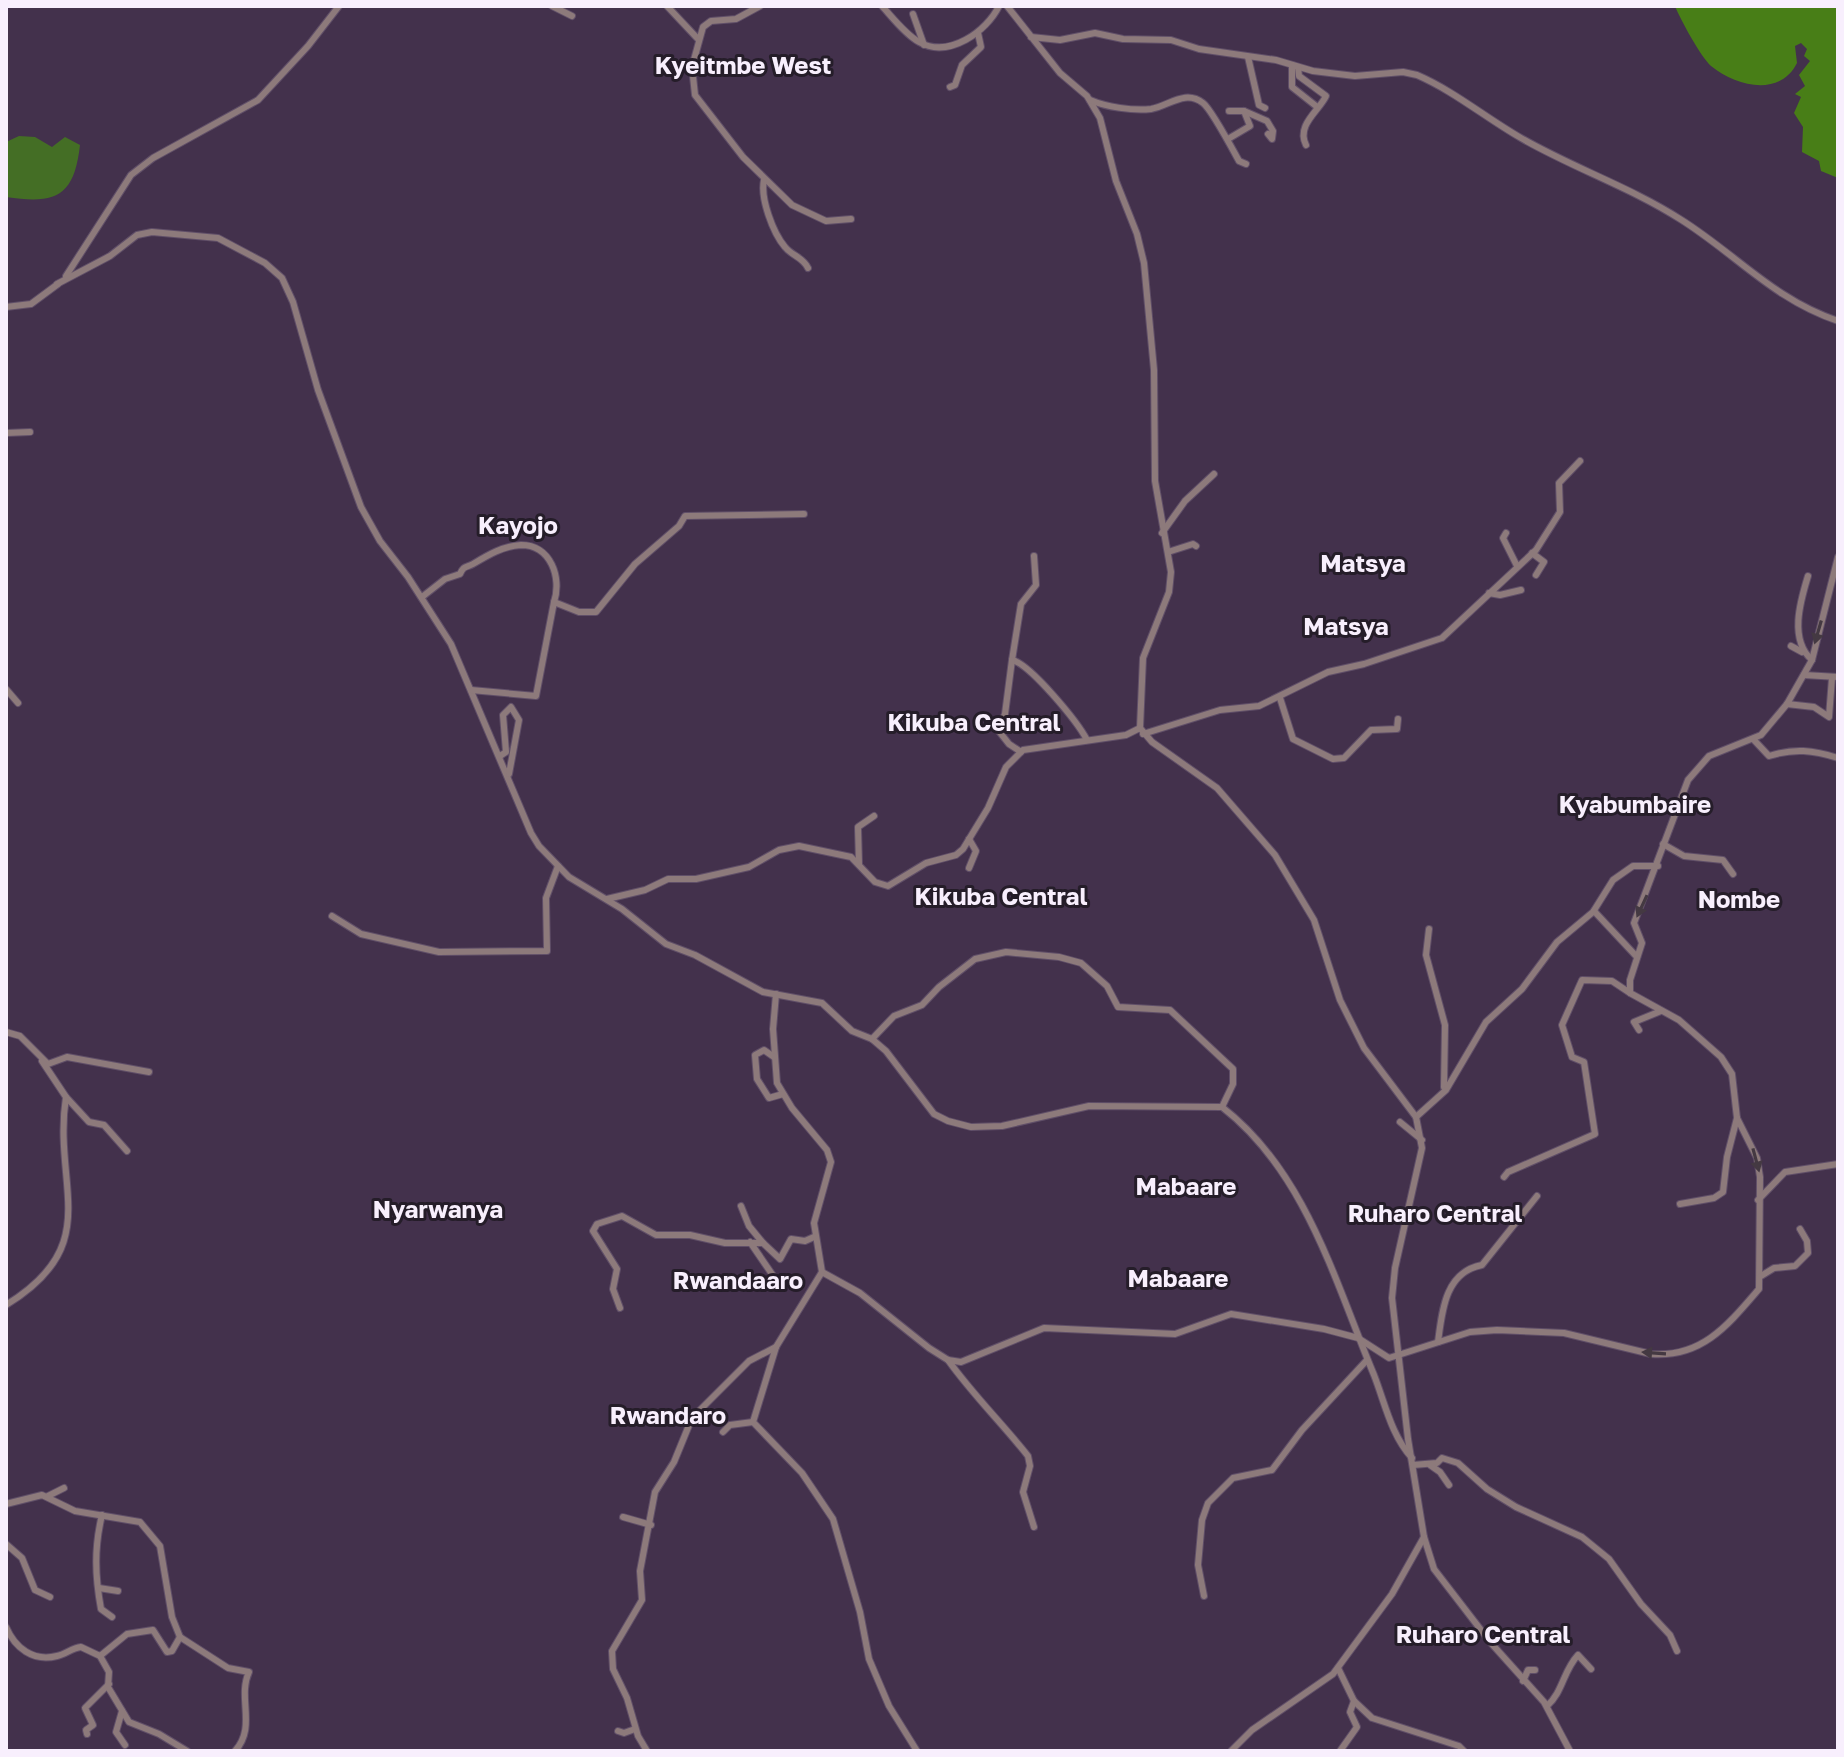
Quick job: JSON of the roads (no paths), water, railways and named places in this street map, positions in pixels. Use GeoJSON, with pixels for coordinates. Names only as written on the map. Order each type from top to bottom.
{"type":"FeatureCollection","features":[{"type":"Feature","properties":{"kind":"street"},"geometry":{"type":"LineString","coordinates":[[6,307],[31,304],[69,274],[131,175],[153,158],[258,100],[301,54],[339,6]]}},
{"type":"Feature","properties":{"kind":"street"},"geometry":{"type":"LineString","coordinates":[[552,6],[572,16]]}},
{"type":"Feature","properties":{"kind":"street"},"geometry":{"type":"LineString","coordinates":[[667,6],[698,39]]}},
{"type":"Feature","properties":{"kind":"street"},"geometry":{"type":"LineString","coordinates":[[691,33],[700,31],[711,21],[736,19],[760,6]]}},
{"type":"Feature","properties":{"kind":"street"},"geometry":{"type":"LineString","coordinates":[[882,6],[924,45],[950,45],[978,33],[999,6]]}},
{"type":"Feature","properties":{"kind":"street"},"geometry":{"type":"LineString","coordinates":[[1007,6],[1060,73],[1090,100],[1105,107],[1153,109],[1168,100],[1193,97],[1207,105],[1239,161],[1246,164]]}},
{"type":"Feature","properties":{"kind":"street"},"geometry":{"type":"LineString","coordinates":[[913,14],[924,45]]}},
{"type":"Feature","properties":{"kind":"street"},"geometry":{"type":"LineString","coordinates":[[700,31],[692,67],[695,95],[764,180],[792,205],[826,221],[851,219]]}},
{"type":"Feature","properties":{"kind":"street"},"geometry":{"type":"LineString","coordinates":[[950,87],[955,85],[962,65],[981,47],[978,33]]}},
{"type":"Feature","properties":{"kind":"street"},"geometry":{"type":"LineString","coordinates":[[1031,37],[1060,40],[1095,33],[1123,39],[1171,40],[1199,49],[1355,76],[1403,72],[1430,81],[1521,138],[1656,204],[1709,238],[1762,283],[1816,314],[1838,321]]}},
{"type":"Feature","properties":{"kind":"street"},"geometry":{"type":"LineString","coordinates":[[1248,57],[1259,105],[1265,108]]}},
{"type":"Feature","properties":{"kind":"street"},"geometry":{"type":"LineString","coordinates":[[1295,66],[1299,76],[1325,92],[1326,99],[1316,106],[1303,132],[1306,145]]}},
{"type":"Feature","properties":{"kind":"street"},"geometry":{"type":"LineString","coordinates":[[1295,66],[1292,87],[1316,106]]}},
{"type":"Feature","properties":{"kind":"street"},"geometry":{"type":"LineString","coordinates":[[1090,100],[1100,118],[1116,181],[1137,234],[1146,276],[1154,370],[1155,478],[1171,572],[1169,592],[1143,658],[1141,731]]}},
{"type":"Feature","properties":{"kind":"street"},"geometry":{"type":"LineString","coordinates":[[1229,111],[1244,111],[1267,121],[1273,131],[1272,139],[1268,134]]}},
{"type":"Feature","properties":{"kind":"street"},"geometry":{"type":"LineString","coordinates":[[1228,139],[1250,126],[1244,111]]}},
{"type":"Feature","properties":{"kind":"street"},"geometry":{"type":"LineString","coordinates":[[764,180],[762,189],[769,214],[784,247],[804,259],[808,268]]}},
{"type":"Feature","properties":{"kind":"street"},"geometry":{"type":"LineString","coordinates":[[57,284],[110,256],[137,235],[152,232],[218,238],[274,270],[282,278],[293,302],[318,390],[361,507],[380,541],[422,597],[451,644],[531,833],[558,866],[569,877],[607,899],[666,944],[695,955],[763,992],[822,1003],[852,1031],[872,1039],[892,1058],[934,1114],[962,1126],[1016,1124],[1089,1106],[1222,1107],[1248,1130],[1299,1198],[1332,1267],[1396,1435],[1412,1462],[1430,1465],[1440,1472],[1449,1485]]}},
{"type":"Feature","properties":{"kind":"street"},"geometry":{"type":"LineString","coordinates":[[6,433],[30,432]]}},
{"type":"Feature","properties":{"kind":"street"},"geometry":{"type":"LineString","coordinates":[[1034,556],[1036,585],[1021,604],[1005,714],[998,730],[1014,750],[1021,752],[1126,735],[1211,713],[1259,706],[1328,672],[1364,664],[1442,638],[1532,553],[1560,512],[1559,483],[1580,461]]}},
{"type":"Feature","properties":{"kind":"street"},"geometry":{"type":"LineString","coordinates":[[1162,533],[1185,501],[1214,474]]}},
{"type":"Feature","properties":{"kind":"street"},"geometry":{"type":"LineString","coordinates":[[696,514],[705,525]]}},
{"type":"Feature","properties":{"kind":"street"},"geometry":{"type":"LineString","coordinates":[[554,602],[579,612],[596,612],[635,564],[679,526],[685,516],[804,514]]}},
{"type":"Feature","properties":{"kind":"street"},"geometry":{"type":"LineString","coordinates":[[1506,533],[1503,538],[1517,566]]}},
{"type":"Feature","properties":{"kind":"street"},"geometry":{"type":"LineString","coordinates":[[1168,552],[1193,544],[1196,546]]}},
{"type":"Feature","properties":{"kind":"street"},"geometry":{"type":"LineString","coordinates":[[422,597],[445,579],[460,574],[463,566],[500,549],[524,545],[549,558],[555,567],[554,602],[539,694],[524,696],[471,690]]}},
{"type":"Feature","properties":{"kind":"street"},"geometry":{"type":"LineString","coordinates":[[1532,553],[1544,562],[1536,575]]}},
{"type":"Feature","properties":{"kind":"street"},"geometry":{"type":"LineString","coordinates":[[1630,993],[1632,973],[1642,943],[1634,923],[1676,817],[1683,788],[1699,766],[1717,752],[1754,740],[1787,704],[1812,660],[1838,557]]}},
{"type":"Feature","properties":{"kind":"street"},"geometry":{"type":"LineString","coordinates":[[1802,652],[1796,622],[1808,576]]}},
{"type":"Feature","properties":{"kind":"street"},"geometry":{"type":"LineString","coordinates":[[1489,593],[1500,595],[1521,590]]}},
{"type":"Feature","properties":{"kind":"street"},"geometry":{"type":"LineString","coordinates":[[1791,646],[1812,660]]}},
{"type":"Feature","properties":{"kind":"street"},"geometry":{"type":"LineString","coordinates":[[1012,660],[1043,680],[1048,693],[1070,715],[1087,740]]}},
{"type":"Feature","properties":{"kind":"street"},"geometry":{"type":"LineString","coordinates":[[1787,704],[1814,707],[1829,717],[1835,678],[1804,675]]}},
{"type":"Feature","properties":{"kind":"street"},"geometry":{"type":"LineString","coordinates":[[6,689],[18,703]]}},
{"type":"Feature","properties":{"kind":"street"},"geometry":{"type":"LineString","coordinates":[[1280,698],[1293,739],[1333,759],[1344,758],[1371,730],[1397,729],[1398,719]]}},
{"type":"Feature","properties":{"kind":"street"},"geometry":{"type":"LineString","coordinates":[[500,756],[506,752],[503,715],[511,707],[519,720],[509,777]]}},
{"type":"Feature","properties":{"kind":"street"},"geometry":{"type":"LineString","coordinates":[[1141,731],[1217,788],[1275,855],[1314,920],[1340,1000],[1364,1048],[1416,1117],[1422,1140],[1393,1279],[1412,1462],[1424,1537],[1440,1579],[1547,1706],[1570,1751]]}},
{"type":"Feature","properties":{"kind":"street"},"geometry":{"type":"LineString","coordinates":[[1754,740],[1769,756],[1790,749],[1805,753],[1814,750],[1838,758]]}},
{"type":"Feature","properties":{"kind":"street"},"geometry":{"type":"LineString","coordinates":[[607,899],[645,890],[668,879],[696,879],[749,867],[779,850],[799,846],[851,857],[875,882],[888,886],[926,863],[956,855],[969,839],[1006,767],[1021,752]]}},
{"type":"Feature","properties":{"kind":"street"},"geometry":{"type":"LineString","coordinates":[[859,864],[858,827],[874,816]]}},
{"type":"Feature","properties":{"kind":"street"},"geometry":{"type":"LineString","coordinates":[[969,839],[976,851],[969,868]]}},
{"type":"Feature","properties":{"kind":"street"},"geometry":{"type":"LineString","coordinates":[[1663,844],[1684,856],[1723,860],[1733,874]]}},
{"type":"Feature","properties":{"kind":"street"},"geometry":{"type":"LineString","coordinates":[[332,916],[361,934],[439,952],[547,951],[546,898],[558,866]]}},
{"type":"Feature","properties":{"kind":"street"},"geometry":{"type":"LineString","coordinates":[[1416,1117],[1446,1090],[1486,1022],[1522,989],[1557,942],[1594,911],[1608,886],[1631,867],[1658,866]]}},
{"type":"Feature","properties":{"kind":"street"},"geometry":{"type":"LineString","coordinates":[[1594,911],[1637,957]]}},
{"type":"Feature","properties":{"kind":"street"},"geometry":{"type":"LineString","coordinates":[[1429,929],[1426,955],[1442,1008],[1446,1052],[1445,1086],[1435,1099]]}},
{"type":"Feature","properties":{"kind":"street"},"geometry":{"type":"LineString","coordinates":[[872,1039],[894,1016],[922,1005],[939,987],[975,959],[1006,952],[1059,957],[1081,963],[1107,986],[1118,1007],[1154,1007],[1179,1017],[1233,1069],[1233,1084],[1222,1107]]}},
{"type":"Feature","properties":{"kind":"street"},"geometry":{"type":"LineString","coordinates":[[1504,1177],[1508,1172],[1596,1132],[1584,1062],[1572,1057],[1562,1025],[1582,980],[1612,981],[1632,973]]}},
{"type":"Feature","properties":{"kind":"street"},"geometry":{"type":"LineString","coordinates":[[948,1360],[970,1361],[1044,1328],[1175,1334],[1231,1314],[1324,1329],[1358,1338],[1385,1357],[1470,1332],[1535,1330],[1564,1333],[1637,1352],[1664,1355],[1710,1341],[1759,1289],[1757,1158],[1737,1118],[1728,1065],[1679,1020],[1612,981]]}},
{"type":"Feature","properties":{"kind":"street"},"geometry":{"type":"LineString","coordinates":[[753,1422],[776,1347],[822,1272],[814,1237],[817,1205],[831,1162],[827,1150],[777,1083],[774,1057],[776,994]]}},
{"type":"Feature","properties":{"kind":"street"},"geometry":{"type":"LineString","coordinates":[[1639,1030],[1634,1022],[1661,1011]]}},
{"type":"Feature","properties":{"kind":"street"},"geometry":{"type":"LineString","coordinates":[[6,1032],[20,1036],[89,1122],[104,1125],[127,1151]]}},
{"type":"Feature","properties":{"kind":"street"},"geometry":{"type":"LineString","coordinates":[[774,1057],[764,1050],[755,1055],[757,1079],[769,1098],[783,1094]]}},
{"type":"Feature","properties":{"kind":"street"},"geometry":{"type":"LineString","coordinates":[[42,1061],[51,1064],[72,1058],[149,1072]]}},
{"type":"Feature","properties":{"kind":"street"},"geometry":{"type":"LineString","coordinates":[[6,1305],[28,1292],[42,1277],[61,1250],[70,1221],[70,1187],[61,1129],[66,1097]]}},
{"type":"Feature","properties":{"kind":"street"},"geometry":{"type":"LineString","coordinates":[[1680,1204],[1714,1198],[1723,1192],[1727,1157],[1737,1118]]}},
{"type":"Feature","properties":{"kind":"street"},"geometry":{"type":"LineString","coordinates":[[1400,1122],[1422,1140]]}},
{"type":"Feature","properties":{"kind":"street"},"geometry":{"type":"LineString","coordinates":[[1758,1200],[1773,1180],[1785,1172],[1838,1164]]}},
{"type":"Feature","properties":{"kind":"street"},"geometry":{"type":"LineString","coordinates":[[1438,1342],[1443,1303],[1452,1285],[1470,1267],[1482,1265],[1537,1196]]}},
{"type":"Feature","properties":{"kind":"street"},"geometry":{"type":"LineString","coordinates":[[741,1206],[749,1226],[780,1259],[791,1239],[805,1241],[814,1237]]}},
{"type":"Feature","properties":{"kind":"street"},"geometry":{"type":"LineString","coordinates":[[620,1308],[613,1289],[617,1269],[596,1240],[593,1231],[597,1224],[622,1216],[656,1235],[690,1235],[725,1243],[763,1243]]}},
{"type":"Feature","properties":{"kind":"street"},"geometry":{"type":"LineString","coordinates":[[1761,1276],[1773,1268],[1795,1266],[1808,1253],[1807,1241],[1800,1229]]}},
{"type":"Feature","properties":{"kind":"street"},"geometry":{"type":"LineString","coordinates":[[750,1242],[774,1277]]}},
{"type":"Feature","properties":{"kind":"street"},"geometry":{"type":"LineString","coordinates":[[822,1272],[860,1293],[948,1360],[973,1396],[987,1403],[1028,1456],[1030,1466],[1023,1492],[1034,1527]]}},
{"type":"Feature","properties":{"kind":"street"},"geometry":{"type":"LineString","coordinates":[[647,1751],[635,1729],[627,1698],[613,1669],[612,1651],[642,1600],[640,1571],[655,1492],[674,1462],[692,1418],[749,1361],[776,1347]]}},
{"type":"Feature","properties":{"kind":"street"},"geometry":{"type":"LineString","coordinates":[[1204,1596],[1198,1565],[1202,1520],[1208,1503],[1233,1478],[1272,1470],[1302,1430],[1367,1360]]}},
{"type":"Feature","properties":{"kind":"street"},"geometry":{"type":"LineString","coordinates":[[723,1432],[730,1425],[753,1422]]}},
{"type":"Feature","properties":{"kind":"street"},"geometry":{"type":"LineString","coordinates":[[753,1422],[802,1473],[833,1519],[869,1659],[889,1706],[917,1751]]}},
{"type":"Feature","properties":{"kind":"street"},"geometry":{"type":"LineString","coordinates":[[1430,1465],[1442,1458],[1453,1459],[1502,1499],[1582,1537],[1618,1568],[1641,1604],[1670,1635],[1677,1651]]}},
{"type":"Feature","properties":{"kind":"street"},"geometry":{"type":"LineString","coordinates":[[6,1504],[32,1495],[48,1496],[65,1491],[64,1488]]}},
{"type":"Feature","properties":{"kind":"street"},"geometry":{"type":"LineString","coordinates":[[48,1496],[75,1511],[140,1522],[160,1546],[172,1617],[180,1637],[228,1668],[249,1672],[245,1684],[247,1730],[235,1751]]}},
{"type":"Feature","properties":{"kind":"street"},"geometry":{"type":"LineString","coordinates":[[102,1515],[94,1546],[101,1609],[112,1617]]}},
{"type":"Feature","properties":{"kind":"street"},"geometry":{"type":"LineString","coordinates":[[623,1517],[651,1525]]}},
{"type":"Feature","properties":{"kind":"street"},"geometry":{"type":"LineString","coordinates":[[1231,1751],[1252,1730],[1324,1683],[1338,1668],[1392,1594],[1424,1537]]}},
{"type":"Feature","properties":{"kind":"street"},"geometry":{"type":"LineString","coordinates":[[6,1544],[22,1558],[35,1590],[50,1597]]}},
{"type":"Feature","properties":{"kind":"street"},"geometry":{"type":"LineString","coordinates":[[99,1588],[118,1591]]}},
{"type":"Feature","properties":{"kind":"street"},"geometry":{"type":"LineString","coordinates":[[6,1627],[16,1645],[30,1655],[56,1657],[81,1647],[100,1656],[109,1672],[109,1684],[129,1722],[159,1734],[187,1751]]}},
{"type":"Feature","properties":{"kind":"street"},"geometry":{"type":"LineString","coordinates":[[100,1656],[127,1634],[153,1630],[167,1652],[172,1651],[180,1637]]}},
{"type":"Feature","properties":{"kind":"street"},"geometry":{"type":"LineString","coordinates":[[1547,1706],[1558,1696],[1562,1678],[1578,1655],[1591,1669]]}},
{"type":"Feature","properties":{"kind":"street"},"geometry":{"type":"LineString","coordinates":[[1338,1668],[1354,1701],[1372,1718],[1459,1746],[1464,1751]]}},
{"type":"Feature","properties":{"kind":"street"},"geometry":{"type":"LineString","coordinates":[[1523,1681],[1528,1670],[1535,1670]]}},
{"type":"Feature","properties":{"kind":"street"},"geometry":{"type":"LineString","coordinates":[[87,1734],[86,1730],[93,1725],[85,1708],[109,1684]]}},
{"type":"Feature","properties":{"kind":"street"},"geometry":{"type":"LineString","coordinates":[[1340,1751],[1357,1727],[1350,1712],[1354,1701]]}},
{"type":"Feature","properties":{"kind":"street"},"geometry":{"type":"LineString","coordinates":[[122,1711],[116,1732],[125,1745]]}},
{"type":"Feature","properties":{"kind":"street"},"geometry":{"type":"LineString","coordinates":[[618,1731],[624,1733],[635,1729]]}},
{"type":"Feature","properties":{"kind":"district","name":"Kyeitmbe West"},"geometry":{"type":"Point","coordinates":[743,64]}},
{"type":"Feature","properties":{"kind":"district","name":"Kayojo"},"geometry":{"type":"Point","coordinates":[518,524]}},
{"type":"Feature","properties":{"kind":"district","name":"Matsya"},"geometry":{"type":"Point","coordinates":[1363,562]}},
{"type":"Feature","properties":{"kind":"district","name":"Matsya"},"geometry":{"type":"Point","coordinates":[1346,625]}},
{"type":"Feature","properties":{"kind":"district","name":"Kikuba Central"},"geometry":{"type":"Point","coordinates":[974,721]}},
{"type":"Feature","properties":{"kind":"district","name":"Kyabumbaire"},"geometry":{"type":"Point","coordinates":[1635,803]}},
{"type":"Feature","properties":{"kind":"district","name":"Kikuba Central"},"geometry":{"type":"Point","coordinates":[1001,895]}},
{"type":"Feature","properties":{"kind":"district","name":"Nombe"},"geometry":{"type":"Point","coordinates":[1739,898]}},
{"type":"Feature","properties":{"kind":"district","name":"Mabaare"},"geometry":{"type":"Point","coordinates":[1186,1185]}},
{"type":"Feature","properties":{"kind":"district","name":"Nyarwanya"},"geometry":{"type":"Point","coordinates":[438,1208]}},
{"type":"Feature","properties":{"kind":"district","name":"Ruharo Central"},"geometry":{"type":"Point","coordinates":[1435,1212]}},
{"type":"Feature","properties":{"kind":"district","name":"Mabaare"},"geometry":{"type":"Point","coordinates":[1178,1277]}},
{"type":"Feature","properties":{"kind":"district","name":"Rwandaaro"},"geometry":{"type":"Point","coordinates":[738,1279]}},
{"type":"Feature","properties":{"kind":"district","name":"Rwandaro"},"geometry":{"type":"Point","coordinates":[668,1414]}},
{"type":"Feature","properties":{"kind":"district","name":"Ruharo Central"},"geometry":{"type":"Point","coordinates":[1483,1633]}}]}
